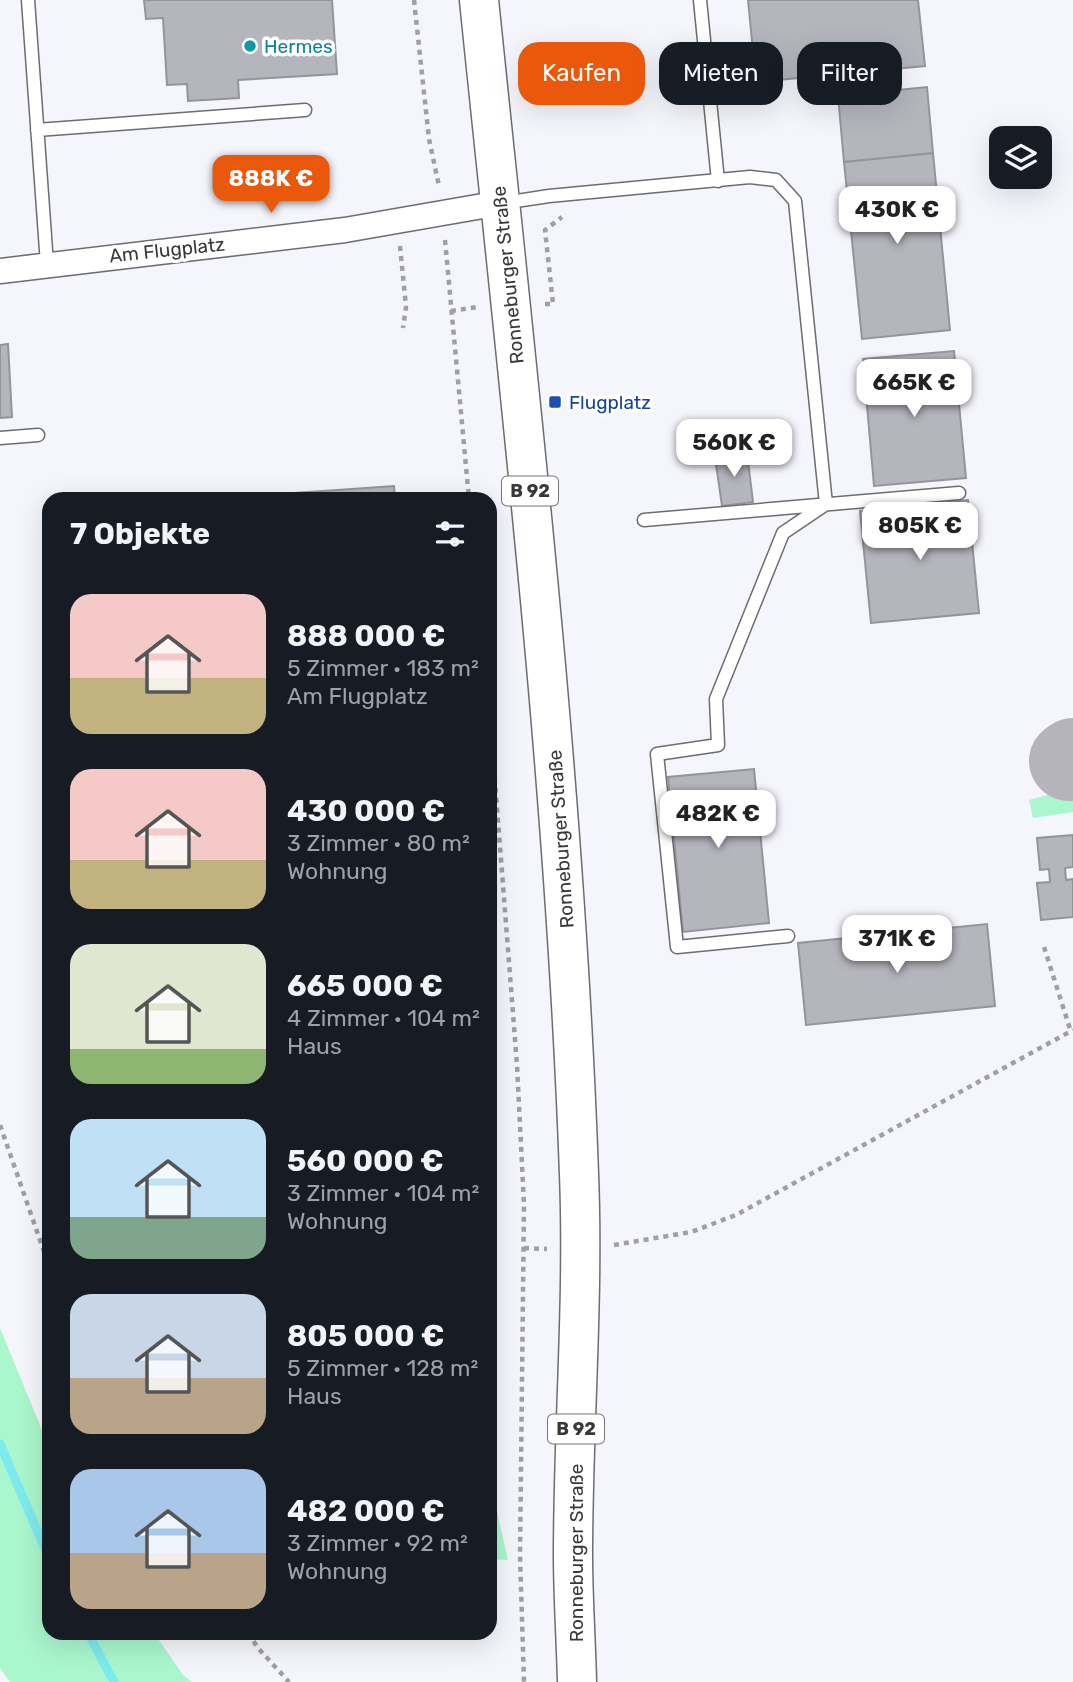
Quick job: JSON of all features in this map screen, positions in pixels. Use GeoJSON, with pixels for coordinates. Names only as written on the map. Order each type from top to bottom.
{"type":"FeatureCollection","features":[{"type":"Feature","properties":{"kind":"main road","name":"Ronneburger Straße"},"geometry":{"type":"LineString","coordinates":[[479,0],[558,778],[579,1175],[580,1250],[573,1556],[577,1682]]}},
{"type":"Feature","properties":{"kind":"street","name":"Am Flugplatz"},"geometry":{"type":"LineString","coordinates":[[0,271],[345,230],[500,203]]}},
{"type":"Feature","properties":{"kind":"lane"},"geometry":{"type":"LineString","coordinates":[[28,0],[47,264]]}},
{"type":"Feature","properties":{"kind":"lane"},"geometry":{"type":"LineString","coordinates":[[700,0],[718,181]]}},
{"type":"Feature","properties":{"kind":"lane"},"geometry":{"type":"LineString","coordinates":[[37,131],[306,110]]}},
{"type":"Feature","properties":{"kind":"lane"},"geometry":{"type":"LineString","coordinates":[[500,203],[750,177],[775,180],[795,201],[826,505]]}},
{"type":"Feature","properties":{"kind":"lane"},"geometry":{"type":"LineString","coordinates":[[0,438],[38,435]]}},
{"type":"Feature","properties":{"kind":"lane"},"geometry":{"type":"LineString","coordinates":[[644,520],[959,493]]}},
{"type":"Feature","properties":{"kind":"lane"},"geometry":{"type":"LineString","coordinates":[[788,936],[677,947],[657,754],[718,745],[716,699],[783,533],[826,505]]}},
{"type":"Feature","properties":{"kind":"path"},"geometry":{"type":"LineString","coordinates":[[414,0],[429,139],[439,181],[468,492]]}},
{"type":"Feature","properties":{"kind":"path"},"geometry":{"type":"LineString","coordinates":[[398,221],[406,307],[403,328]]}},
{"type":"Feature","properties":{"kind":"path"},"geometry":{"type":"LineString","coordinates":[[497,808],[517,1065],[524,1205],[520,1556],[524,1682]]}},
{"type":"Feature","properties":{"kind":"path"},"geometry":{"type":"LineString","coordinates":[[580,1250],[691,1232],[736,1215],[1072,1031],[1044,947]]}},
{"type":"Feature","properties":{"kind":"path"},"geometry":{"type":"LineString","coordinates":[[0,1125],[42,1246]]}},
{"type":"Feature","properties":{"kind":"path"},"geometry":{"type":"LineString","coordinates":[[253,1640],[289,1682]]}},
{"type":"Feature","properties":{"kind":"green space"},"geometry":{"type":"Polygon","coordinates":[[[1073,788],[1073,812],[1033,818],[1029,800],[1073,788]]]}},
{"type":"Feature","properties":{"kind":"green space"},"geometry":{"type":"Polygon","coordinates":[[[0,1328],[42,1430],[42,1640],[159,1640],[183,1675],[192,1682],[10,1682],[0,1668],[0,1328]]]}},
{"type":"Feature","properties":{"kind":"green space"},"geometry":{"type":"Polygon","coordinates":[[[497,1511],[508,1560],[497,1559],[497,1511]]]}},
{"type":"Feature","properties":{"kind":"building","name":"Hermes"},"geometry":{"type":"Polygon","coordinates":[[[144,0],[332,0],[337,74],[238,80],[239,98],[188,101],[187,84],[167,85],[163,18],[146,19],[144,0]]]}},
{"type":"Feature","properties":{"kind":"building"},"geometry":{"type":"Polygon","coordinates":[[[748,0],[918,0],[925,66],[902,68],[902,42],[797,42],[797,78],[783,79],[783,42],[752,42],[748,0]]]}},
{"type":"Feature","properties":{"kind":"building"},"geometry":{"type":"Polygon","coordinates":[[[927,87],[933,153],[844,162],[839,105],[902,105],[902,90],[927,87]]]}},
{"type":"Feature","properties":{"kind":"building"},"geometry":{"type":"Polygon","coordinates":[[[933,153],[950,330],[862,339],[844,162],[933,153]]]}},
{"type":"Feature","properties":{"kind":"building"},"geometry":{"type":"Polygon","coordinates":[[[8,344],[12,417],[0,418],[0,345],[8,344]]]}},
{"type":"Feature","properties":{"kind":"building"},"geometry":{"type":"Polygon","coordinates":[[[954,351],[966,478],[874,486],[863,359],[954,351]]]}},
{"type":"Feature","properties":{"kind":"building"},"geometry":{"type":"Polygon","coordinates":[[[747,453],[753,502],[722,506],[715,457],[747,453]]]}},
{"type":"Feature","properties":{"kind":"building"},"geometry":{"type":"Polygon","coordinates":[[[394,486],[394,492],[308,492],[394,486]]]}},
{"type":"Feature","properties":{"kind":"building"},"geometry":{"type":"Polygon","coordinates":[[[968,500],[979,613],[871,623],[860,511],[968,500]]]}},
{"type":"Feature","properties":{"kind":"building"},"geometry":{"type":"Polygon","coordinates":[[[754,769],[769,923],[683,932],[668,777],[754,769]]]}},
{"type":"Feature","properties":{"kind":"building"},"geometry":{"type":"Polygon","coordinates":[[[1073,835],[1073,867],[1065,868],[1066,880],[1073,879],[1073,917],[1041,920],[1037,883],[1050,882],[1049,869],[1040,870],[1037,838],[1073,835]]]}},
{"type":"Feature","properties":{"kind":"building"},"geometry":{"type":"Polygon","coordinates":[[[987,924],[995,1006],[806,1025],[798,943],[987,924]]]}},
{"type":"Feature","properties":{"kind":"waterway"},"geometry":{"type":"LineString","coordinates":[[0,1444],[42,1542]]}},
{"type":"Feature","properties":{"kind":"waterway"},"geometry":{"type":"LineString","coordinates":[[92,1640],[114,1682]]}},
{"type":"Feature","properties":{"kind":"taxiway"},"geometry":{"type":"LineString","coordinates":[[1069,761],[1073,758]]}},
{"type":"Feature","properties":{"kind":"place","name":"Hermes"},"geometry":{"type":"Point","coordinates":[250,46]}},
{"type":"Feature","properties":{"kind":"place","name":"Flugplatz"},"geometry":{"type":"Point","coordinates":[555,402]}}]}
